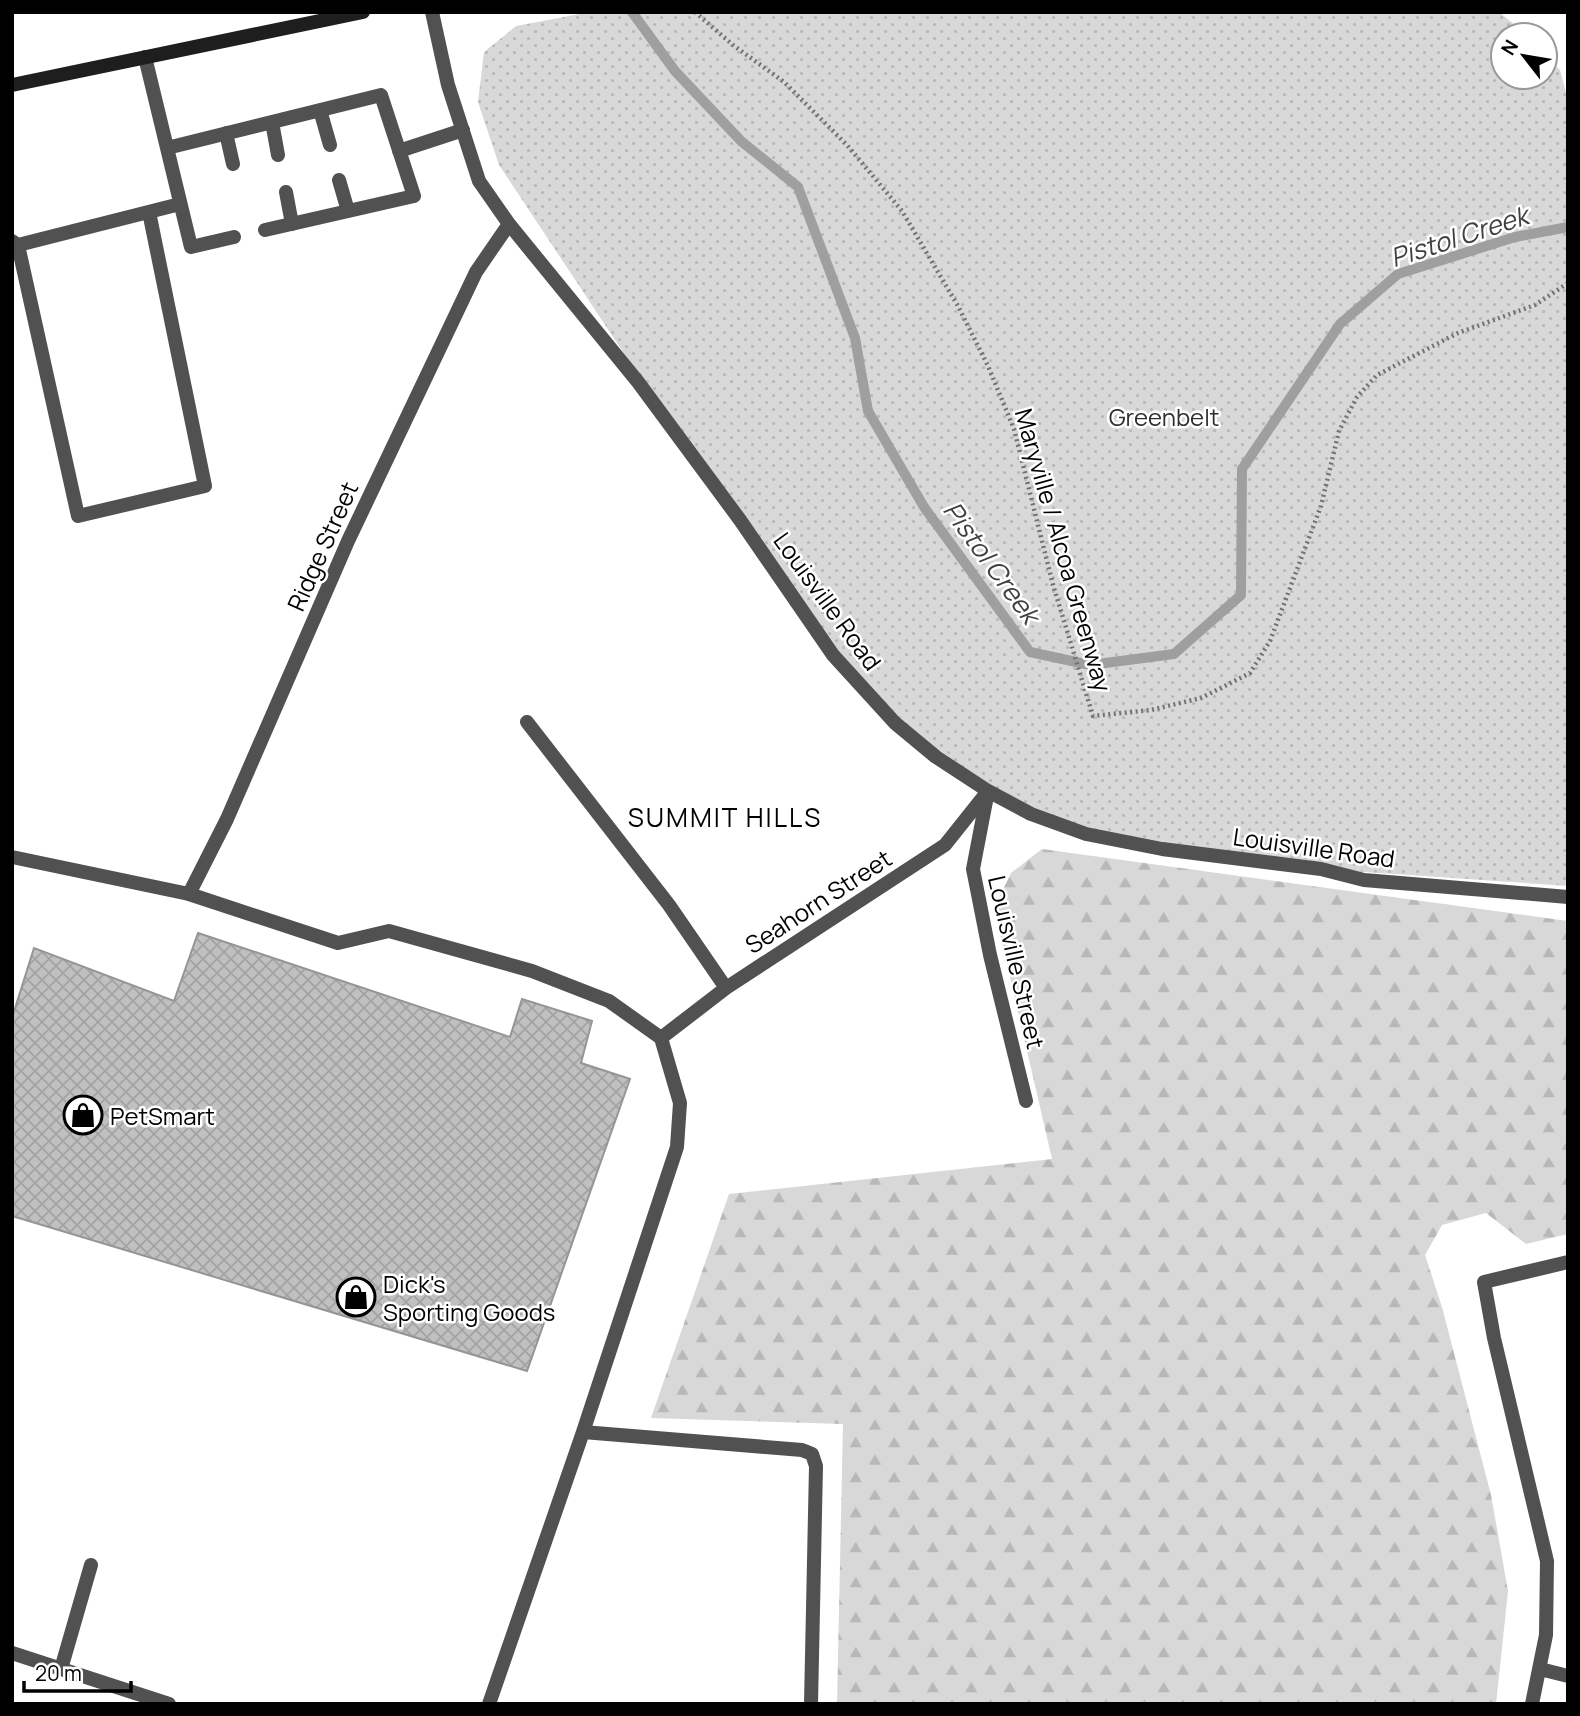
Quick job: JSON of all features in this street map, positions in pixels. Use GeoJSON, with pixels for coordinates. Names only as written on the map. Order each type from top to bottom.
{"type":"FeatureCollection","features":[{"type":"Feature","properties":{"kind":"main road"},"geometry":{"type":"LineString","coordinates":[[12,85],[363,12]]}},
{"type":"Feature","properties":{"kind":"street","name":"Louisville Road"},"geometry":{"type":"LineString","coordinates":[[432,12],[448,85],[479,181],[509,224],[638,382],[740,520],[833,655],[895,723],[936,757],[988,791],[1031,814],[1086,834],[1162,849],[1321,869],[1364,880],[1568,897]]}},
{"type":"Feature","properties":{"kind":"street"},"geometry":{"type":"LineString","coordinates":[[145,57],[191,247],[234,237]]}},
{"type":"Feature","properties":{"kind":"street"},"geometry":{"type":"LineString","coordinates":[[167,148],[381,94],[414,196],[265,230]]}},
{"type":"Feature","properties":{"kind":"street"},"geometry":{"type":"LineString","coordinates":[[320,110],[330,145]]}},
{"type":"Feature","properties":{"kind":"street"},"geometry":{"type":"LineString","coordinates":[[272,122],[278,155]]}},
{"type":"Feature","properties":{"kind":"street"},"geometry":{"type":"LineString","coordinates":[[399,151],[463,130]]}},
{"type":"Feature","properties":{"kind":"street"},"geometry":{"type":"LineString","coordinates":[[226,133],[233,164]]}},
{"type":"Feature","properties":{"kind":"street"},"geometry":{"type":"LineString","coordinates":[[340,180],[348,211]]}},
{"type":"Feature","properties":{"kind":"street"},"geometry":{"type":"LineString","coordinates":[[286,192],[292,224]]}},
{"type":"Feature","properties":{"kind":"street"},"geometry":{"type":"LineString","coordinates":[[149,212],[205,486],[78,516],[15,243],[180,204]]}},
{"type":"Feature","properties":{"kind":"street","name":"Ridge Street"},"geometry":{"type":"LineString","coordinates":[[189,894],[227,819],[348,541],[470,284],[509,224]]}},
{"type":"Feature","properties":{"kind":"street"},"geometry":{"type":"LineString","coordinates":[[527,722],[669,905],[726,988]]}},
{"type":"Feature","properties":{"kind":"street","name":"Seahorn Street"},"geometry":{"type":"LineString","coordinates":[[661,1038],[726,988],[945,845],[988,791]]}},
{"type":"Feature","properties":{"kind":"street","name":"Louisville Street"},"geometry":{"type":"LineString","coordinates":[[988,791],[973,869],[990,955],[1026,1101]]}},
{"type":"Feature","properties":{"kind":"street"},"geometry":{"type":"LineString","coordinates":[[12,857],[189,894],[338,943],[390,931],[532,971],[609,1001],[661,1038],[680,1103],[677,1147],[489,1704]]}},
{"type":"Feature","properties":{"kind":"street"},"geometry":{"type":"LineString","coordinates":[[1532,1704],[1546,1635],[1547,1561],[1494,1338],[1484,1282],[1568,1262]]}},
{"type":"Feature","properties":{"kind":"street"},"geometry":{"type":"LineString","coordinates":[[583,1432],[802,1450],[812,1454],[816,1466],[811,1704]]}},
{"type":"Feature","properties":{"kind":"street"},"geometry":{"type":"LineString","coordinates":[[61,1669],[91,1565]]}},
{"type":"Feature","properties":{"kind":"street"},"geometry":{"type":"LineString","coordinates":[[12,1653],[169,1704]]}},
{"type":"Feature","properties":{"kind":"street"},"geometry":{"type":"LineString","coordinates":[[1540,1669],[1568,1676]]}},
{"type":"Feature","properties":{"kind":"path","name":"Maryville / Alcoa Greenway"},"geometry":{"type":"LineString","coordinates":[[695,12],[733,45],[784,82],[847,145],[902,211],[958,306],[988,366],[1014,429],[1053,585],[1093,716],[1152,710],[1201,698],[1250,673],[1270,641],[1321,506],[1339,431],[1357,397],[1377,375],[1458,332],[1535,305],[1568,283]]}},
{"type":"Feature","properties":{"kind":"green space","name":"Greenbelt"},"geometry":{"type":"Polygon","coordinates":[[[590,12],[1499,12],[1510,21],[1489,21],[1489,91],[1559,91],[1559,69],[1568,100],[1568,886],[1321,869],[1067,827],[958,771],[860,684],[680,438],[499,165],[478,102],[484,52],[516,26],[590,12]]]}},
{"type":"Feature","properties":{"kind":"green space"},"geometry":{"type":"Polygon","coordinates":[[[1042,849],[1568,921],[1568,1234],[1526,1244],[1486,1213],[1442,1225],[1425,1255],[1442,1307],[1491,1495],[1508,1591],[1496,1704],[837,1704],[843,1424],[651,1418],[729,1194],[1052,1159],[994,908],[1011,873],[1042,849]]]}},
{"type":"Feature","properties":{"kind":"building"},"geometry":{"type":"Polygon","coordinates":[[[198,933],[510,1037],[522,999],[592,1021],[581,1063],[630,1079],[527,1371],[12,1216],[12,1018],[34,948],[174,1001],[198,933]]]}},
{"type":"Feature","properties":{"kind":"waterway","name":"Pistol Creek"},"geometry":{"type":"LineString","coordinates":[[632,12],[675,71],[741,141],[798,187],[855,338],[868,411],[924,507],[1030,652],[1090,665],[1174,654],[1241,595],[1242,469],[1340,324],[1398,274],[1515,237],[1568,227]]}},
{"type":"Feature","properties":{"kind":"place","name":"PetSmart"},"geometry":{"type":"Point","coordinates":[83,1115]}},
{"type":"Feature","properties":{"kind":"place","name":"Dick's Sporting Goods"},"geometry":{"type":"Point","coordinates":[356,1297]}},
{"type":"Feature","properties":{"kind":"district","name":"SUMMIT HILLS"},"geometry":{"type":"Point","coordinates":[725,817]}}]}
